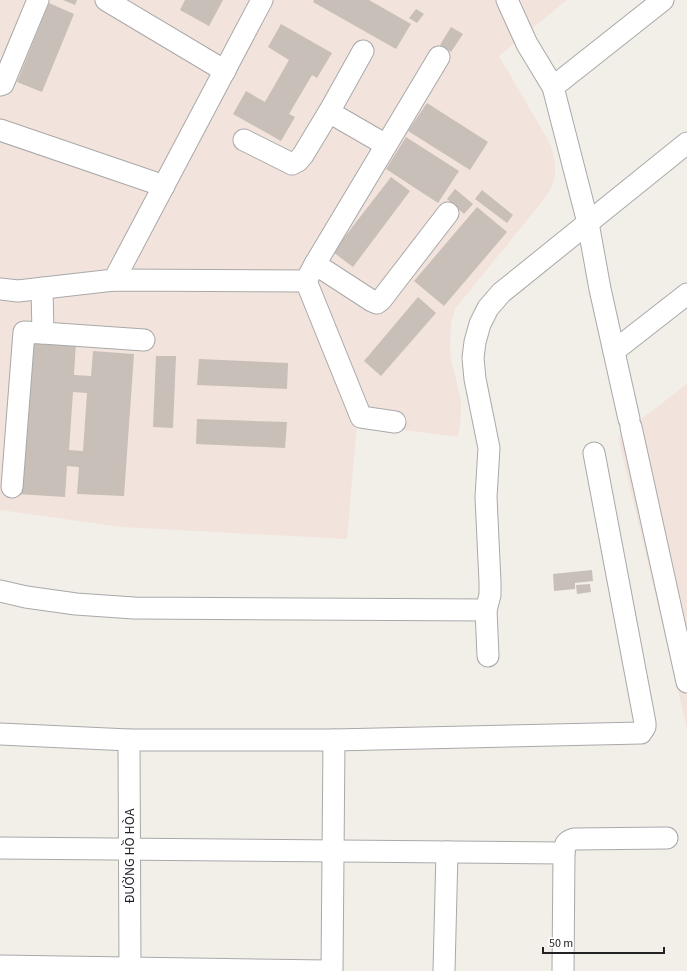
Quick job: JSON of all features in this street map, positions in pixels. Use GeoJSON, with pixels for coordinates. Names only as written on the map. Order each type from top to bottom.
{"type":"FeatureCollection","features":[{"type":"Feature","properties":{"kind":"street"},"geometry":{"type":"LineString","coordinates":[[0,85],[3,84],[38,0]]}},
{"type":"Feature","properties":{"kind":"street"},"geometry":{"type":"LineString","coordinates":[[106,0],[225,71]]}},
{"type":"Feature","properties":{"kind":"street"},"geometry":{"type":"LineString","coordinates":[[507,0],[525,40],[553,87],[588,223],[600,289],[687,682]]}},
{"type":"Feature","properties":{"kind":"street"},"geometry":{"type":"LineString","coordinates":[[553,87],[663,0]]}},
{"type":"Feature","properties":{"kind":"street"},"geometry":{"type":"LineString","coordinates":[[114,280],[225,71],[258,1]]}},
{"type":"Feature","properties":{"kind":"street"},"geometry":{"type":"LineString","coordinates":[[244,140],[292,164],[298,161],[329,112],[363,51]]}},
{"type":"Feature","properties":{"kind":"street"},"geometry":{"type":"LineString","coordinates":[[395,422],[360,417],[310,273],[439,57]]}},
{"type":"Feature","properties":{"kind":"street"},"geometry":{"type":"LineString","coordinates":[[329,112],[386,145]]}},
{"type":"Feature","properties":{"kind":"street"},"geometry":{"type":"LineString","coordinates":[[0,130],[164,186]]}},
{"type":"Feature","properties":{"kind":"street"},"geometry":{"type":"LineString","coordinates":[[488,656],[486,610],[490,595],[490,582],[486,496],[489,448],[475,379],[473,358],[474,342],[480,324],[488,308],[501,293],[687,143]]}},
{"type":"Feature","properties":{"kind":"street"},"geometry":{"type":"LineString","coordinates":[[0,289],[18,291],[114,280],[310,273],[377,302],[381,300],[448,213]]}},
{"type":"Feature","properties":{"kind":"street"},"geometry":{"type":"LineString","coordinates":[[42,288],[43,333]]}},
{"type":"Feature","properties":{"kind":"street"},"geometry":{"type":"LineString","coordinates":[[614,351],[687,294]]}},
{"type":"Feature","properties":{"kind":"street"},"geometry":{"type":"LineString","coordinates":[[12,487],[24,332],[144,340]]}},
{"type":"Feature","properties":{"kind":"street"},"geometry":{"type":"LineString","coordinates":[[0,734],[129,740],[334,740],[641,733],[645,728],[645,723],[594,453]]}},
{"type":"Feature","properties":{"kind":"street"},"geometry":{"type":"LineString","coordinates":[[0,591],[26,597],[76,604],[134,608],[486,610]]}},
{"type":"Feature","properties":{"kind":"street","name":"ĐƯỜNG HỒ HÒA"},"geometry":{"type":"LineString","coordinates":[[129,740],[130,969]]}},
{"type":"Feature","properties":{"kind":"street"},"geometry":{"type":"LineString","coordinates":[[332,971],[334,740]]}},
{"type":"Feature","properties":{"kind":"street"},"geometry":{"type":"LineString","coordinates":[[563,971],[565,845],[569,841],[574,840],[667,838]]}},
{"type":"Feature","properties":{"kind":"street"},"geometry":{"type":"LineString","coordinates":[[0,848],[564,853]]}},
{"type":"Feature","properties":{"kind":"street"},"geometry":{"type":"LineString","coordinates":[[444,971],[447,852]]}},
{"type":"Feature","properties":{"kind":"street"},"geometry":{"type":"LineString","coordinates":[[0,966],[327,971]]}},
{"type":"Feature","properties":{"kind":"shaded area"},"geometry":{"type":"Polygon","coordinates":[[[0,0],[567,0],[499,56],[547,138],[552,149],[555,163],[555,177],[545,198],[455,309],[451,324],[450,347],[451,359],[461,400],[458,437],[357,424],[347,539],[121,527],[0,510],[0,0]]]}},
{"type":"Feature","properties":{"kind":"shaded area"},"geometry":{"type":"Polygon","coordinates":[[[687,384],[687,729],[618,437],[687,384]]]}},
{"type":"Feature","properties":{"kind":"building"},"geometry":{"type":"Polygon","coordinates":[[[63,0],[77,0],[75,5],[63,0]]]}},
{"type":"Feature","properties":{"kind":"building"},"geometry":{"type":"Polygon","coordinates":[[[185,0],[223,0],[209,26],[180,10],[185,0]]]}},
{"type":"Feature","properties":{"kind":"building"},"geometry":{"type":"Polygon","coordinates":[[[314,0],[369,0],[411,24],[396,49],[313,2],[314,0]]]}},
{"type":"Feature","properties":{"kind":"building"},"geometry":{"type":"Polygon","coordinates":[[[49,3],[74,14],[42,92],[17,82],[49,3]]]}},
{"type":"Feature","properties":{"kind":"building"},"geometry":{"type":"Polygon","coordinates":[[[416,9],[424,14],[417,23],[409,18],[416,9]]]}},
{"type":"Feature","properties":{"kind":"building"},"geometry":{"type":"Polygon","coordinates":[[[281,24],[332,53],[317,78],[312,75],[289,114],[295,117],[281,141],[233,114],[246,91],[265,102],[289,60],[268,47],[281,24]]]}},
{"type":"Feature","properties":{"kind":"building"},"geometry":{"type":"Polygon","coordinates":[[[451,27],[463,34],[451,52],[440,45],[451,27]]]}},
{"type":"Feature","properties":{"kind":"building"},"geometry":{"type":"Polygon","coordinates":[[[427,103],[488,142],[470,170],[408,131],[427,103]]]}},
{"type":"Feature","properties":{"kind":"building"},"geometry":{"type":"Polygon","coordinates":[[[406,137],[459,171],[438,203],[386,169],[406,137]]]}},
{"type":"Feature","properties":{"kind":"building"},"geometry":{"type":"Polygon","coordinates":[[[391,177],[410,191],[353,267],[333,252],[391,177]]]}},
{"type":"Feature","properties":{"kind":"building"},"geometry":{"type":"Polygon","coordinates":[[[455,189],[473,204],[464,214],[447,199],[455,189]]]}},
{"type":"Feature","properties":{"kind":"building"},"geometry":{"type":"Polygon","coordinates":[[[482,190],[513,215],[507,223],[475,199],[482,190]]]}},
{"type":"Feature","properties":{"kind":"building"},"geometry":{"type":"Polygon","coordinates":[[[477,207],[507,232],[444,306],[414,281],[477,207]]]}},
{"type":"Feature","properties":{"kind":"building"},"geometry":{"type":"Polygon","coordinates":[[[418,297],[436,313],[381,376],[364,361],[418,297]]]}},
{"type":"Feature","properties":{"kind":"building"},"geometry":{"type":"Polygon","coordinates":[[[28,339],[76,342],[74,375],[91,376],[93,351],[134,354],[124,496],[77,494],[79,467],[67,466],[65,497],[17,494],[28,339]],[[73,392],[69,450],[83,451],[87,393],[73,392]]]}},
{"type":"Feature","properties":{"kind":"building"},"geometry":{"type":"Polygon","coordinates":[[[156,356],[176,356],[173,428],[153,427],[156,356]]]}},
{"type":"Feature","properties":{"kind":"building"},"geometry":{"type":"Polygon","coordinates":[[[199,359],[288,363],[287,389],[197,385],[199,359]]]}},
{"type":"Feature","properties":{"kind":"building"},"geometry":{"type":"Polygon","coordinates":[[[197,419],[287,422],[285,448],[196,444],[197,419]]]}},
{"type":"Feature","properties":{"kind":"building"},"geometry":{"type":"Polygon","coordinates":[[[592,570],[593,581],[575,583],[575,589],[554,591],[553,574],[592,570]]]}},
{"type":"Feature","properties":{"kind":"building"},"geometry":{"type":"Polygon","coordinates":[[[590,584],[591,592],[577,594],[576,585],[590,584]]]}}]}
